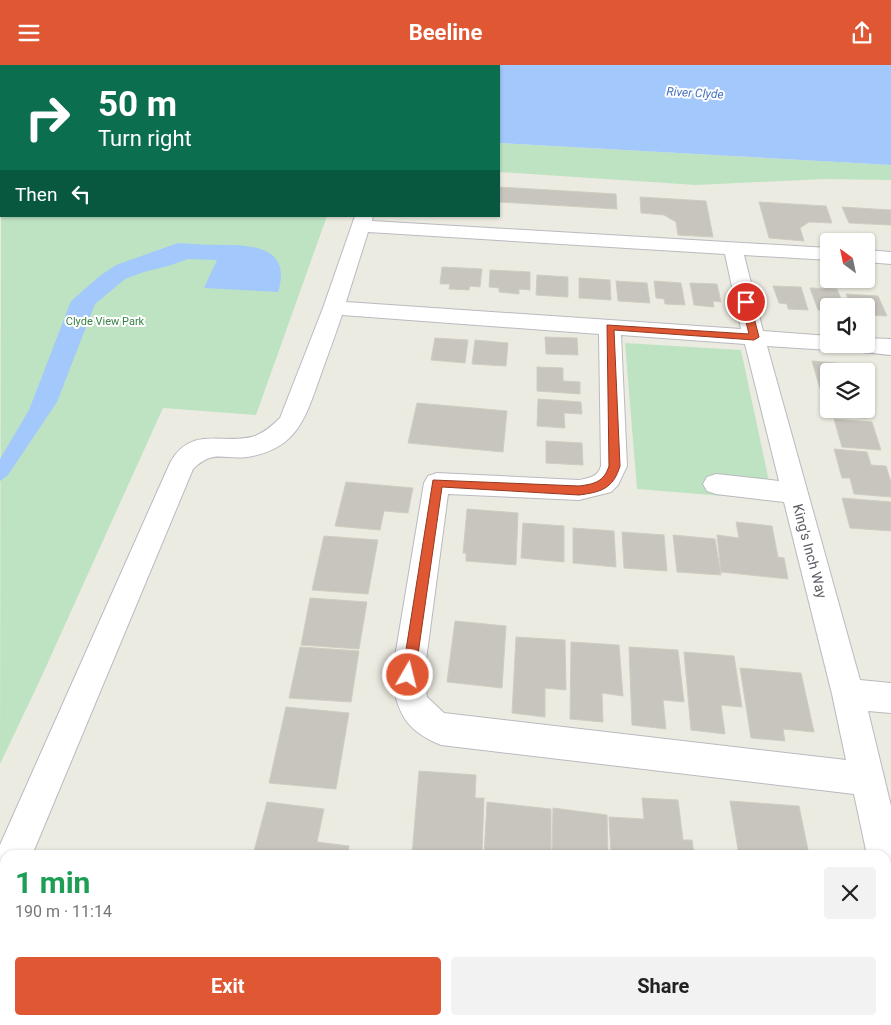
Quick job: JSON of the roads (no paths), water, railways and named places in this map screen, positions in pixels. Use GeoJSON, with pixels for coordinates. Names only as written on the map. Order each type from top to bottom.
{"type":"FeatureCollection","features":[{"type":"Feature","properties":{"kind":"street"},"geometry":{"type":"LineString","coordinates":[[16,850],[183,463],[191,455],[203,449],[258,445],[275,438],[288,428],[294,417],[334,307],[362,221],[410,229],[820,253]]}},
{"type":"Feature","properties":{"kind":"street","name":"King's Inch Way"},"geometry":{"type":"LineString","coordinates":[[733,248],[754,337],[848,694],[884,850]]}},
{"type":"Feature","properties":{"kind":"street"},"geometry":{"type":"LineString","coordinates":[[875,257],[891,258]]}},
{"type":"Feature","properties":{"kind":"street"},"geometry":{"type":"LineString","coordinates":[[334,307],[820,342]]}},
{"type":"Feature","properties":{"kind":"street"},"geometry":{"type":"LineString","coordinates":[[610,327],[614,466],[612,476],[605,484],[594,489],[579,490],[437,483],[408,675],[409,691],[413,706],[427,722],[441,729],[867,779]]}},
{"type":"Feature","properties":{"kind":"street"},"geometry":{"type":"LineString","coordinates":[[875,346],[891,347]]}},
{"type":"Feature","properties":{"kind":"street"},"geometry":{"type":"LineString","coordinates":[[716,484],[795,493]]}},
{"type":"Feature","properties":{"kind":"street"},"geometry":{"type":"LineString","coordinates":[[848,694],[891,697]]}},
{"type":"Feature","properties":{"kind":"water","name":"River Clyde"},"geometry":{"type":"Polygon","coordinates":[[[500,65],[891,65],[891,165],[500,143],[500,65]]]}},
{"type":"Feature","properties":{"kind":"water"},"geometry":{"type":"Polygon","coordinates":[[[178,243],[249,246],[269,253],[276,259],[280,267],[281,278],[278,292],[204,288],[217,260],[188,259],[125,279],[95,304],[57,402],[8,475],[0,481],[0,459],[29,410],[71,301],[101,275],[116,265],[178,243]]]}},
{"type":"Feature","properties":{"kind":"park label","name":"Clyde View Park"},"geometry":{"type":"Point","coordinates":[105,321]}}]}
